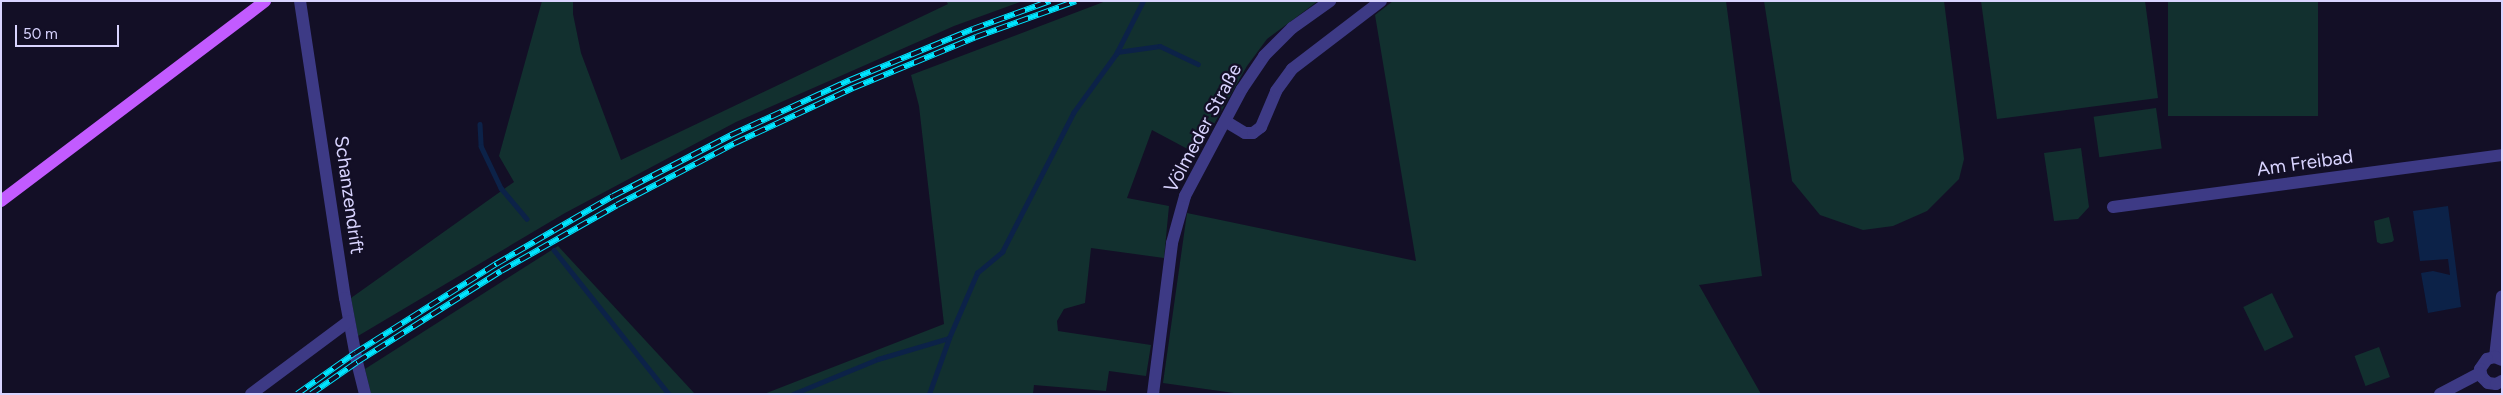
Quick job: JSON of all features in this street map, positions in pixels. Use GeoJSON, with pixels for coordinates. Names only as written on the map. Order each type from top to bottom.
{"type":"FeatureCollection","features":[{"type":"Feature","properties":{"kind":"main road"},"geometry":{"type":"LineString","coordinates":[[1,201],[265,1]]}},
{"type":"Feature","properties":{"kind":"street","name":"Schanzendrift"},"geometry":{"type":"LineString","coordinates":[[300,1],[349,321],[365,394]]}},
{"type":"Feature","properties":{"kind":"street","name":"Völmeder Straße"},"geometry":{"type":"LineString","coordinates":[[1153,394],[1177,221],[1185,196],[1242,89],[1264,56],[1292,28],[1330,1]]}},
{"type":"Feature","properties":{"kind":"street"},"geometry":{"type":"LineString","coordinates":[[1225,121],[1245,133],[1253,133],[1261,128],[1276,91],[1292,70],[1380,1]]}},
{"type":"Feature","properties":{"kind":"street","name":"Am Freibad"},"geometry":{"type":"LineString","coordinates":[[2113,207],[2502,155]]}},
{"type":"Feature","properties":{"kind":"street"},"geometry":{"type":"LineString","coordinates":[[2440,394],[2480,373],[2484,362],[2498,358],[2502,296]]}},
{"type":"Feature","properties":{"kind":"street"},"geometry":{"type":"LineString","coordinates":[[251,394],[349,321]]}},
{"type":"Feature","properties":{"kind":"street"},"geometry":{"type":"LineString","coordinates":[[2480,373],[2485,380],[2495,386]]}},
{"type":"Feature","properties":{"kind":"green space"},"geometry":{"type":"Polygon","coordinates":[[[542,1],[573,1],[573,14],[581,53],[621,160],[948,4],[946,1],[1023,1],[954,26],[736,122],[565,213],[358,336],[351,298],[514,182],[499,156],[542,1]]]}},
{"type":"Feature","properties":{"kind":"green space"},"geometry":{"type":"Polygon","coordinates":[[[1106,1],[1318,1],[1267,39],[1247,66],[1197,154],[1152,130],[1127,198],[1169,206],[1164,258],[1091,248],[1085,303],[1064,309],[1057,321],[1058,331],[1151,345],[1146,376],[1109,371],[1106,391],[1034,385],[1033,394],[764,394],[944,324],[919,106],[911,75],[1106,1]]]}},
{"type":"Feature","properties":{"kind":"green space"},"geometry":{"type":"Polygon","coordinates":[[[1393,1],[1726,1],[1762,276],[1699,285],[1761,394],[1241,394],[1163,383],[1187,213],[1416,261],[1375,15],[1393,1]]]}},
{"type":"Feature","properties":{"kind":"green space"},"geometry":{"type":"Polygon","coordinates":[[[1764,1],[1944,1],[1964,159],[1959,179],[1927,211],[1893,226],[1863,230],[1820,215],[1792,181],[1764,1]]]}},
{"type":"Feature","properties":{"kind":"green space"},"geometry":{"type":"Polygon","coordinates":[[[1981,1],[2145,1],[2158,98],[1997,119],[1981,1]]]}},
{"type":"Feature","properties":{"kind":"green space"},"geometry":{"type":"Polygon","coordinates":[[[2168,1],[2318,1],[2318,116],[2168,116],[2168,1]]]}},
{"type":"Feature","properties":{"kind":"green space"},"geometry":{"type":"Polygon","coordinates":[[[2156,108],[2162,149],[2099,157],[2094,117],[2156,108]]]}},
{"type":"Feature","properties":{"kind":"green space"},"geometry":{"type":"Polygon","coordinates":[[[2081,148],[2089,207],[2078,219],[2054,221],[2044,153],[2081,148]]]}},
{"type":"Feature","properties":{"kind":"green space"},"geometry":{"type":"Polygon","coordinates":[[[2389,217],[2394,240],[2381,244],[2377,242],[2374,221],[2389,217]]]}},
{"type":"Feature","properties":{"kind":"green space"},"geometry":{"type":"Polygon","coordinates":[[[558,246],[695,394],[371,394],[365,369],[558,246]]]}},
{"type":"Feature","properties":{"kind":"green space"},"geometry":{"type":"Polygon","coordinates":[[[2272,293],[2293,337],[2265,351],[2243,307],[2272,293]]]}},
{"type":"Feature","properties":{"kind":"green space"},"geometry":{"type":"Polygon","coordinates":[[[2379,347],[2390,377],[2366,386],[2355,356],[2379,347]]]}},
{"type":"Feature","properties":{"kind":"water"},"geometry":{"type":"Polygon","coordinates":[[[2448,206],[2461,307],[2428,313],[2421,273],[2433,271],[2450,275],[2448,259],[2420,261],[2413,211],[2448,206]]]}},
{"type":"Feature","properties":{"kind":"waterway"},"geometry":{"type":"LineString","coordinates":[[793,394],[878,359],[949,338],[977,273],[1002,252],[1073,113],[1116,54],[1143,1]]}},
{"type":"Feature","properties":{"kind":"waterway"},"geometry":{"type":"LineString","coordinates":[[1117,52],[1160,46],[1198,64]]}},
{"type":"Feature","properties":{"kind":"waterway"},"geometry":{"type":"LineString","coordinates":[[480,124],[481,146],[501,188],[527,219]]}},
{"type":"Feature","properties":{"kind":"waterway"},"geometry":{"type":"LineString","coordinates":[[554,250],[669,394]]}},
{"type":"Feature","properties":{"kind":"waterway"},"geometry":{"type":"LineString","coordinates":[[929,394],[949,338]]}},
{"type":"Feature","properties":{"kind":"railway"},"geometry":{"type":"LineString","coordinates":[[297,394],[355,353],[496,264],[613,196],[731,135],[850,80],[973,29],[1050,1]]}},
{"type":"Feature","properties":{"kind":"railway"},"geometry":{"type":"LineString","coordinates":[[311,394],[357,362],[501,271],[617,205],[735,143],[853,88],[976,37],[1076,1]]}}]}
